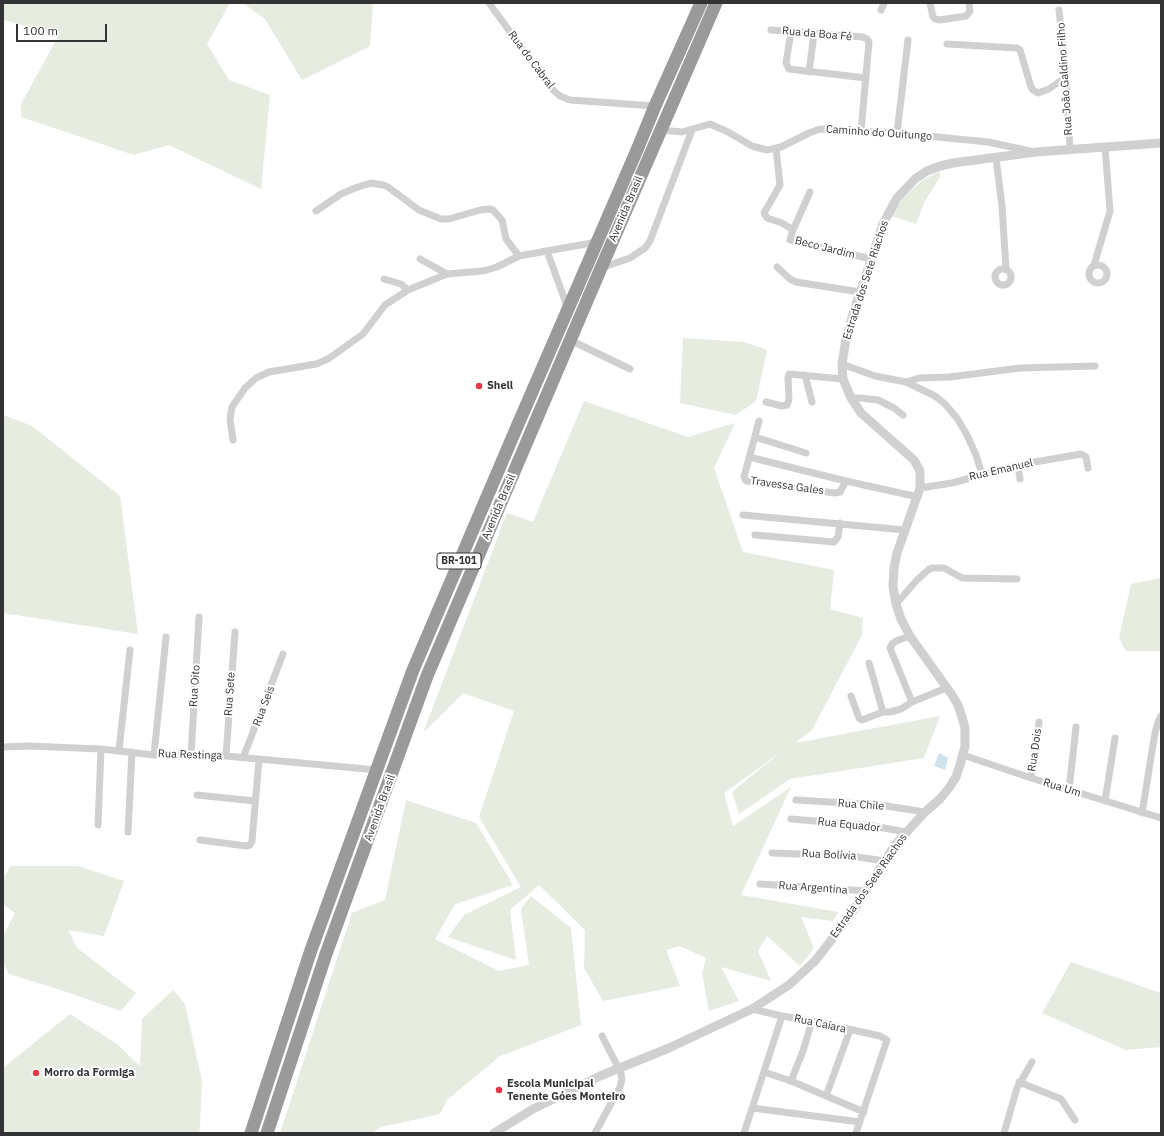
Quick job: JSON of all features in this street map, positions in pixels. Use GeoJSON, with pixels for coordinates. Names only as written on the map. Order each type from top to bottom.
{"type":"FeatureCollection","features":[{"type":"Feature","properties":{"kind":"highway","name":"Avenida Brasil"},"geometry":{"type":"LineString","coordinates":[[267,1133],[326,954],[427,676],[600,268],[716,5]]}},
{"type":"Feature","properties":{"kind":"highway","name":"Avenida Brasil"},"geometry":{"type":"LineString","coordinates":[[251,1133],[311,950],[413,670],[654,106],[699,6]]}},
{"type":"Feature","properties":{"kind":"street","name":"Rua do Cabral"},"geometry":{"type":"LineString","coordinates":[[489,3],[551,88],[560,96],[570,100],[654,106]]}},
{"type":"Feature","properties":{"kind":"street"},"geometry":{"type":"LineString","coordinates":[[930,3],[933,17],[937,20],[966,16],[970,6]]}},
{"type":"Feature","properties":{"kind":"street","name":"Rua João Galdino Filho"},"geometry":{"type":"LineString","coordinates":[[1059,10],[1066,77],[1070,149]]}},
{"type":"Feature","properties":{"kind":"street","name":"Rua da Boa Fé"},"geometry":{"type":"LineString","coordinates":[[771,30],[863,37],[867,39],[869,42],[866,78]]}},
{"type":"Feature","properties":{"kind":"street"},"geometry":{"type":"LineString","coordinates":[[791,32],[786,63],[788,70],[866,78],[861,131]]}},
{"type":"Feature","properties":{"kind":"street"},"geometry":{"type":"LineString","coordinates":[[809,72],[814,34]]}},
{"type":"Feature","properties":{"kind":"street"},"geometry":{"type":"LineString","coordinates":[[897,133],[908,40]]}},
{"type":"Feature","properties":{"kind":"street"},"geometry":{"type":"LineString","coordinates":[[947,44],[1017,48],[1020,50],[1031,87],[1038,93],[1049,90],[1066,77]]}},
{"type":"Feature","properties":{"kind":"street","name":"Caminho do Ouitungo"},"geometry":{"type":"LineString","coordinates":[[660,130],[682,132],[710,124],[728,132],[752,146],[767,150],[776,149],[790,144],[809,133],[820,129],[897,133],[988,142],[1036,152]]}},
{"type":"Feature","properties":{"kind":"street"},"geometry":{"type":"LineString","coordinates":[[600,268],[630,258],[641,252],[650,241],[692,130]]}},
{"type":"Feature","properties":{"kind":"street","name":"Estrada dos Sete Riachos"},"geometry":{"type":"LineString","coordinates":[[494,1133],[532,1109],[600,1076],[668,1048],[752,1009],[789,985],[815,961],[853,911],[885,861],[906,832],[940,799],[956,776],[963,755],[965,737],[962,717],[958,705],[910,636],[901,619],[896,604],[893,586],[894,568],[905,530],[918,497],[921,476],[917,464],[909,455],[861,413],[851,398],[842,379],[842,364],[846,339],[860,292],[883,224],[897,198],[915,178],[940,166],[1036,152],[1161,143]]}},
{"type":"Feature","properties":{"kind":"street"},"geometry":{"type":"LineString","coordinates":[[1094,265],[1110,211],[1105,147]]}},
{"type":"Feature","properties":{"kind":"street","name":"Beco Jardim"},"geometry":{"type":"LineString","coordinates":[[776,149],[780,185],[764,213],[767,218],[793,230]]}},
{"type":"Feature","properties":{"kind":"street"},"geometry":{"type":"LineString","coordinates":[[996,158],[1000,180],[1006,269]]}},
{"type":"Feature","properties":{"kind":"street"},"geometry":{"type":"LineString","coordinates":[[316,211],[341,194],[355,188],[371,184],[383,185],[394,191],[419,210],[441,219],[448,219],[480,210],[493,210],[502,220],[506,239],[519,256]]}},
{"type":"Feature","properties":{"kind":"street","name":"Beco Jardim"},"geometry":{"type":"LineString","coordinates":[[810,192],[793,230],[790,238],[791,241],[871,259]]}},
{"type":"Feature","properties":{"kind":"street"},"geometry":{"type":"LineString","coordinates":[[233,440],[230,419],[232,408],[244,388],[256,378],[269,372],[316,364],[328,359],[364,334],[385,305],[408,290],[447,274],[490,270],[519,256],[597,242]]}},
{"type":"Feature","properties":{"kind":"street"},"geometry":{"type":"LineString","coordinates":[[548,251],[568,309]]}},
{"type":"Feature","properties":{"kind":"street"},"geometry":{"type":"LineString","coordinates":[[420,259],[447,274]]}},
{"type":"Feature","properties":{"kind":"street"},"geometry":{"type":"LineString","coordinates":[[777,267],[790,279],[804,285],[830,287],[860,292]]}},
{"type":"Feature","properties":{"kind":"street"},"geometry":{"type":"LineString","coordinates":[[384,278],[401,284],[408,290]]}},
{"type":"Feature","properties":{"kind":"street"},"geometry":{"type":"LineString","coordinates":[[570,340],[630,369]]}},
{"type":"Feature","properties":{"kind":"street"},"geometry":{"type":"LineString","coordinates":[[842,364],[875,376],[906,382],[936,396],[957,418],[973,448],[982,474]]}},
{"type":"Feature","properties":{"kind":"street"},"geometry":{"type":"LineString","coordinates":[[906,382],[919,378],[1020,368],[1095,366]]}},
{"type":"Feature","properties":{"kind":"street"},"geometry":{"type":"LineString","coordinates":[[766,402],[782,406],[787,405],[788,377],[790,374],[842,379]]}},
{"type":"Feature","properties":{"kind":"street"},"geometry":{"type":"LineString","coordinates":[[805,375],[812,402]]}},
{"type":"Feature","properties":{"kind":"street"},"geometry":{"type":"LineString","coordinates":[[851,398],[878,400],[894,408],[903,415]]}},
{"type":"Feature","properties":{"kind":"street","name":"Travessa Gales"},"geometry":{"type":"LineString","coordinates":[[759,421],[744,477],[746,481],[835,493],[840,492],[846,481]]}},
{"type":"Feature","properties":{"kind":"street"},"geometry":{"type":"LineString","coordinates":[[755,437],[806,453]]}},
{"type":"Feature","properties":{"kind":"street","name":"Rua Emanuel"},"geometry":{"type":"LineString","coordinates":[[920,488],[946,484],[1018,465],[1081,454],[1086,457],[1088,468]]}},
{"type":"Feature","properties":{"kind":"street","name":"Travessa Gales"},"geometry":{"type":"LineString","coordinates":[[749,457],[918,497]]}},
{"type":"Feature","properties":{"kind":"street"},"geometry":{"type":"LineString","coordinates":[[1018,465],[1020,479]]}},
{"type":"Feature","properties":{"kind":"street"},"geometry":{"type":"LineString","coordinates":[[743,515],[905,530]]}},
{"type":"Feature","properties":{"kind":"street"},"geometry":{"type":"LineString","coordinates":[[755,535],[834,542],[838,537],[840,523]]}},
{"type":"Feature","properties":{"kind":"street"},"geometry":{"type":"LineString","coordinates":[[896,604],[917,580],[932,568],[944,568],[962,578],[1017,579]]}},
{"type":"Feature","properties":{"kind":"street","name":"Rua Oito"},"geometry":{"type":"LineString","coordinates":[[191,756],[199,617]]}},
{"type":"Feature","properties":{"kind":"street","name":"Rua Sete"},"geometry":{"type":"LineString","coordinates":[[226,756],[235,632]]}},
{"type":"Feature","properties":{"kind":"street"},"geometry":{"type":"LineString","coordinates":[[910,636],[892,644],[890,648],[912,702]]}},
{"type":"Feature","properties":{"kind":"street"},"geometry":{"type":"LineString","coordinates":[[154,754],[166,637]]}},
{"type":"Feature","properties":{"kind":"street"},"geometry":{"type":"LineString","coordinates":[[120,750],[130,650]]}},
{"type":"Feature","properties":{"kind":"street","name":"Rua Seis"},"geometry":{"type":"LineString","coordinates":[[243,758],[283,654]]}},
{"type":"Feature","properties":{"kind":"street"},"geometry":{"type":"LineString","coordinates":[[869,663],[883,712]]}},
{"type":"Feature","properties":{"kind":"street"},"geometry":{"type":"LineString","coordinates":[[851,696],[859,718],[862,720],[883,712],[901,709],[912,702],[946,688]]}},
{"type":"Feature","properties":{"kind":"street"},"geometry":{"type":"LineString","coordinates":[[1142,812],[1155,733],[1161,717]]}},
{"type":"Feature","properties":{"kind":"street","name":"Rua Dois"},"geometry":{"type":"LineString","coordinates":[[1031,778],[1039,722]]}},
{"type":"Feature","properties":{"kind":"street"},"geometry":{"type":"LineString","coordinates":[[1069,790],[1076,727]]}},
{"type":"Feature","properties":{"kind":"street"},"geometry":{"type":"LineString","coordinates":[[1105,801],[1115,738]]}},
{"type":"Feature","properties":{"kind":"street","name":"Rua Restinga"},"geometry":{"type":"LineString","coordinates":[[3,748],[29,746],[120,750],[191,756],[226,756],[377,770]]}},
{"type":"Feature","properties":{"kind":"street"},"geometry":{"type":"LineString","coordinates":[[98,825],[101,749]]}},
{"type":"Feature","properties":{"kind":"street"},"geometry":{"type":"LineString","coordinates":[[128,832],[132,752]]}},
{"type":"Feature","properties":{"kind":"street","name":"Rua Um"},"geometry":{"type":"LineString","coordinates":[[963,755],[1031,778],[1161,818]]}},
{"type":"Feature","properties":{"kind":"street"},"geometry":{"type":"LineString","coordinates":[[200,840],[249,846],[252,841],[260,760]]}},
{"type":"Feature","properties":{"kind":"street"},"geometry":{"type":"LineString","coordinates":[[197,795],[255,801]]}},
{"type":"Feature","properties":{"kind":"street","name":"Rua Chile"},"geometry":{"type":"LineString","coordinates":[[796,800],[880,806],[926,812]]}},
{"type":"Feature","properties":{"kind":"street","name":"Rua Equador"},"geometry":{"type":"LineString","coordinates":[[791,819],[873,826],[906,832]]}},
{"type":"Feature","properties":{"kind":"street","name":"Rua Bolívia"},"geometry":{"type":"LineString","coordinates":[[772,853],[850,856],[885,861]]}},
{"type":"Feature","properties":{"kind":"street","name":"Rua Argentina"},"geometry":{"type":"LineString","coordinates":[[760,884],[866,891]]}},
{"type":"Feature","properties":{"kind":"street","name":"Rua Caiara"},"geometry":{"type":"LineString","coordinates":[[752,1009],[880,1036],[887,1040],[864,1112]]}},
{"type":"Feature","properties":{"kind":"street"},"geometry":{"type":"LineString","coordinates":[[744,1133],[782,1016]]}},
{"type":"Feature","properties":{"kind":"street"},"geometry":{"type":"LineString","coordinates":[[791,1081],[803,1051],[812,1021]]}},
{"type":"Feature","properties":{"kind":"street"},"geometry":{"type":"LineString","coordinates":[[826,1096],[850,1030]]}},
{"type":"Feature","properties":{"kind":"street"},"geometry":{"type":"LineString","coordinates":[[596,1133],[621,1083],[622,1076],[602,1036]]}},
{"type":"Feature","properties":{"kind":"street"},"geometry":{"type":"LineString","coordinates":[[1004,1133],[1019,1082],[1032,1062]]}},
{"type":"Feature","properties":{"kind":"street"},"geometry":{"type":"LineString","coordinates":[[764,1072],[791,1081],[864,1112],[856,1133]]}},
{"type":"Feature","properties":{"kind":"street"},"geometry":{"type":"LineString","coordinates":[[1019,1082],[1060,1099],[1075,1120]]}},
{"type":"Feature","properties":{"kind":"street"},"geometry":{"type":"LineString","coordinates":[[752,1108],[860,1122]]}},
{"type":"Feature","properties":{"kind":"shaded area"},"geometry":{"type":"Polygon","coordinates":[[[3,3],[230,3],[207,44],[229,80],[270,95],[261,189],[169,145],[134,155],[21,117],[21,104],[59,35],[3,20],[3,3]]]}},
{"type":"Feature","properties":{"kind":"shaded area"},"geometry":{"type":"Polygon","coordinates":[[[243,3],[373,3],[370,46],[302,80],[265,19],[243,3]]]}},
{"type":"Feature","properties":{"kind":"shaded area"},"geometry":{"type":"Polygon","coordinates":[[[940,171],[940,177],[924,203],[916,224],[891,216],[903,198],[923,180],[940,171]]]}},
{"type":"Feature","properties":{"kind":"shaded area"},"geometry":{"type":"Polygon","coordinates":[[[683,338],[744,342],[767,350],[756,401],[736,415],[680,403],[683,338]]]}},
{"type":"Feature","properties":{"kind":"shaded area"},"geometry":{"type":"Polygon","coordinates":[[[584,401],[688,437],[735,423],[714,468],[743,552],[834,570],[830,609],[863,618],[862,635],[812,730],[795,743],[940,716],[924,758],[790,779],[739,814],[732,792],[781,752],[724,793],[733,826],[791,787],[741,895],[838,912],[833,921],[801,917],[814,948],[800,966],[767,936],[758,951],[771,981],[721,967],[739,1001],[709,1011],[702,973],[706,958],[680,946],[666,950],[680,986],[603,1001],[584,968],[585,930],[539,885],[510,910],[516,960],[448,937],[464,915],[521,887],[479,817],[514,711],[463,693],[423,733],[507,513],[533,522],[584,401]]]}},
{"type":"Feature","properties":{"kind":"shaded area"},"geometry":{"type":"Polygon","coordinates":[[[3,415],[32,426],[120,496],[138,634],[3,613],[3,415]]]}},
{"type":"Feature","properties":{"kind":"shaded area"},"geometry":{"type":"Polygon","coordinates":[[[1161,578],[1161,651],[1126,651],[1119,638],[1131,584],[1161,578]]]}},
{"type":"Feature","properties":{"kind":"shaded area"},"geometry":{"type":"Polygon","coordinates":[[[406,800],[476,823],[513,885],[455,904],[435,939],[499,971],[529,965],[521,909],[531,896],[571,928],[581,1025],[500,1056],[447,1100],[440,1114],[381,1127],[372,1133],[280,1133],[352,913],[385,900],[406,800]]]}},
{"type":"Feature","properties":{"kind":"shaded area"},"geometry":{"type":"Polygon","coordinates":[[[11,866],[78,866],[124,881],[104,936],[68,930],[77,948],[136,993],[121,1011],[9,974],[3,962],[3,936],[15,913],[3,904],[3,878],[11,866]]]}},
{"type":"Feature","properties":{"kind":"shaded area"},"geometry":{"type":"Polygon","coordinates":[[[1071,962],[1161,993],[1161,1047],[1126,1050],[1042,1013],[1071,962]]]}},
{"type":"Feature","properties":{"kind":"shaded area"},"geometry":{"type":"Polygon","coordinates":[[[173,990],[185,1004],[202,1081],[199,1133],[3,1133],[3,1068],[70,1014],[117,1044],[140,1066],[142,1019],[173,990]]]}},
{"type":"Feature","properties":{"kind":"water"},"geometry":{"type":"Polygon","coordinates":[[[939,753],[948,758],[945,770],[934,766],[939,753]]]}},
{"type":"Feature","properties":{"kind":"place","name":"Shell"},"geometry":{"type":"Point","coordinates":[479,386]}},
{"type":"Feature","properties":{"kind":"place","name":"Morro da Formiga"},"geometry":{"type":"Point","coordinates":[36,1073]}},
{"type":"Feature","properties":{"kind":"place","name":"Escola Municipal Tenente Góes Monteiro"},"geometry":{"type":"Point","coordinates":[499,1090]}}]}
